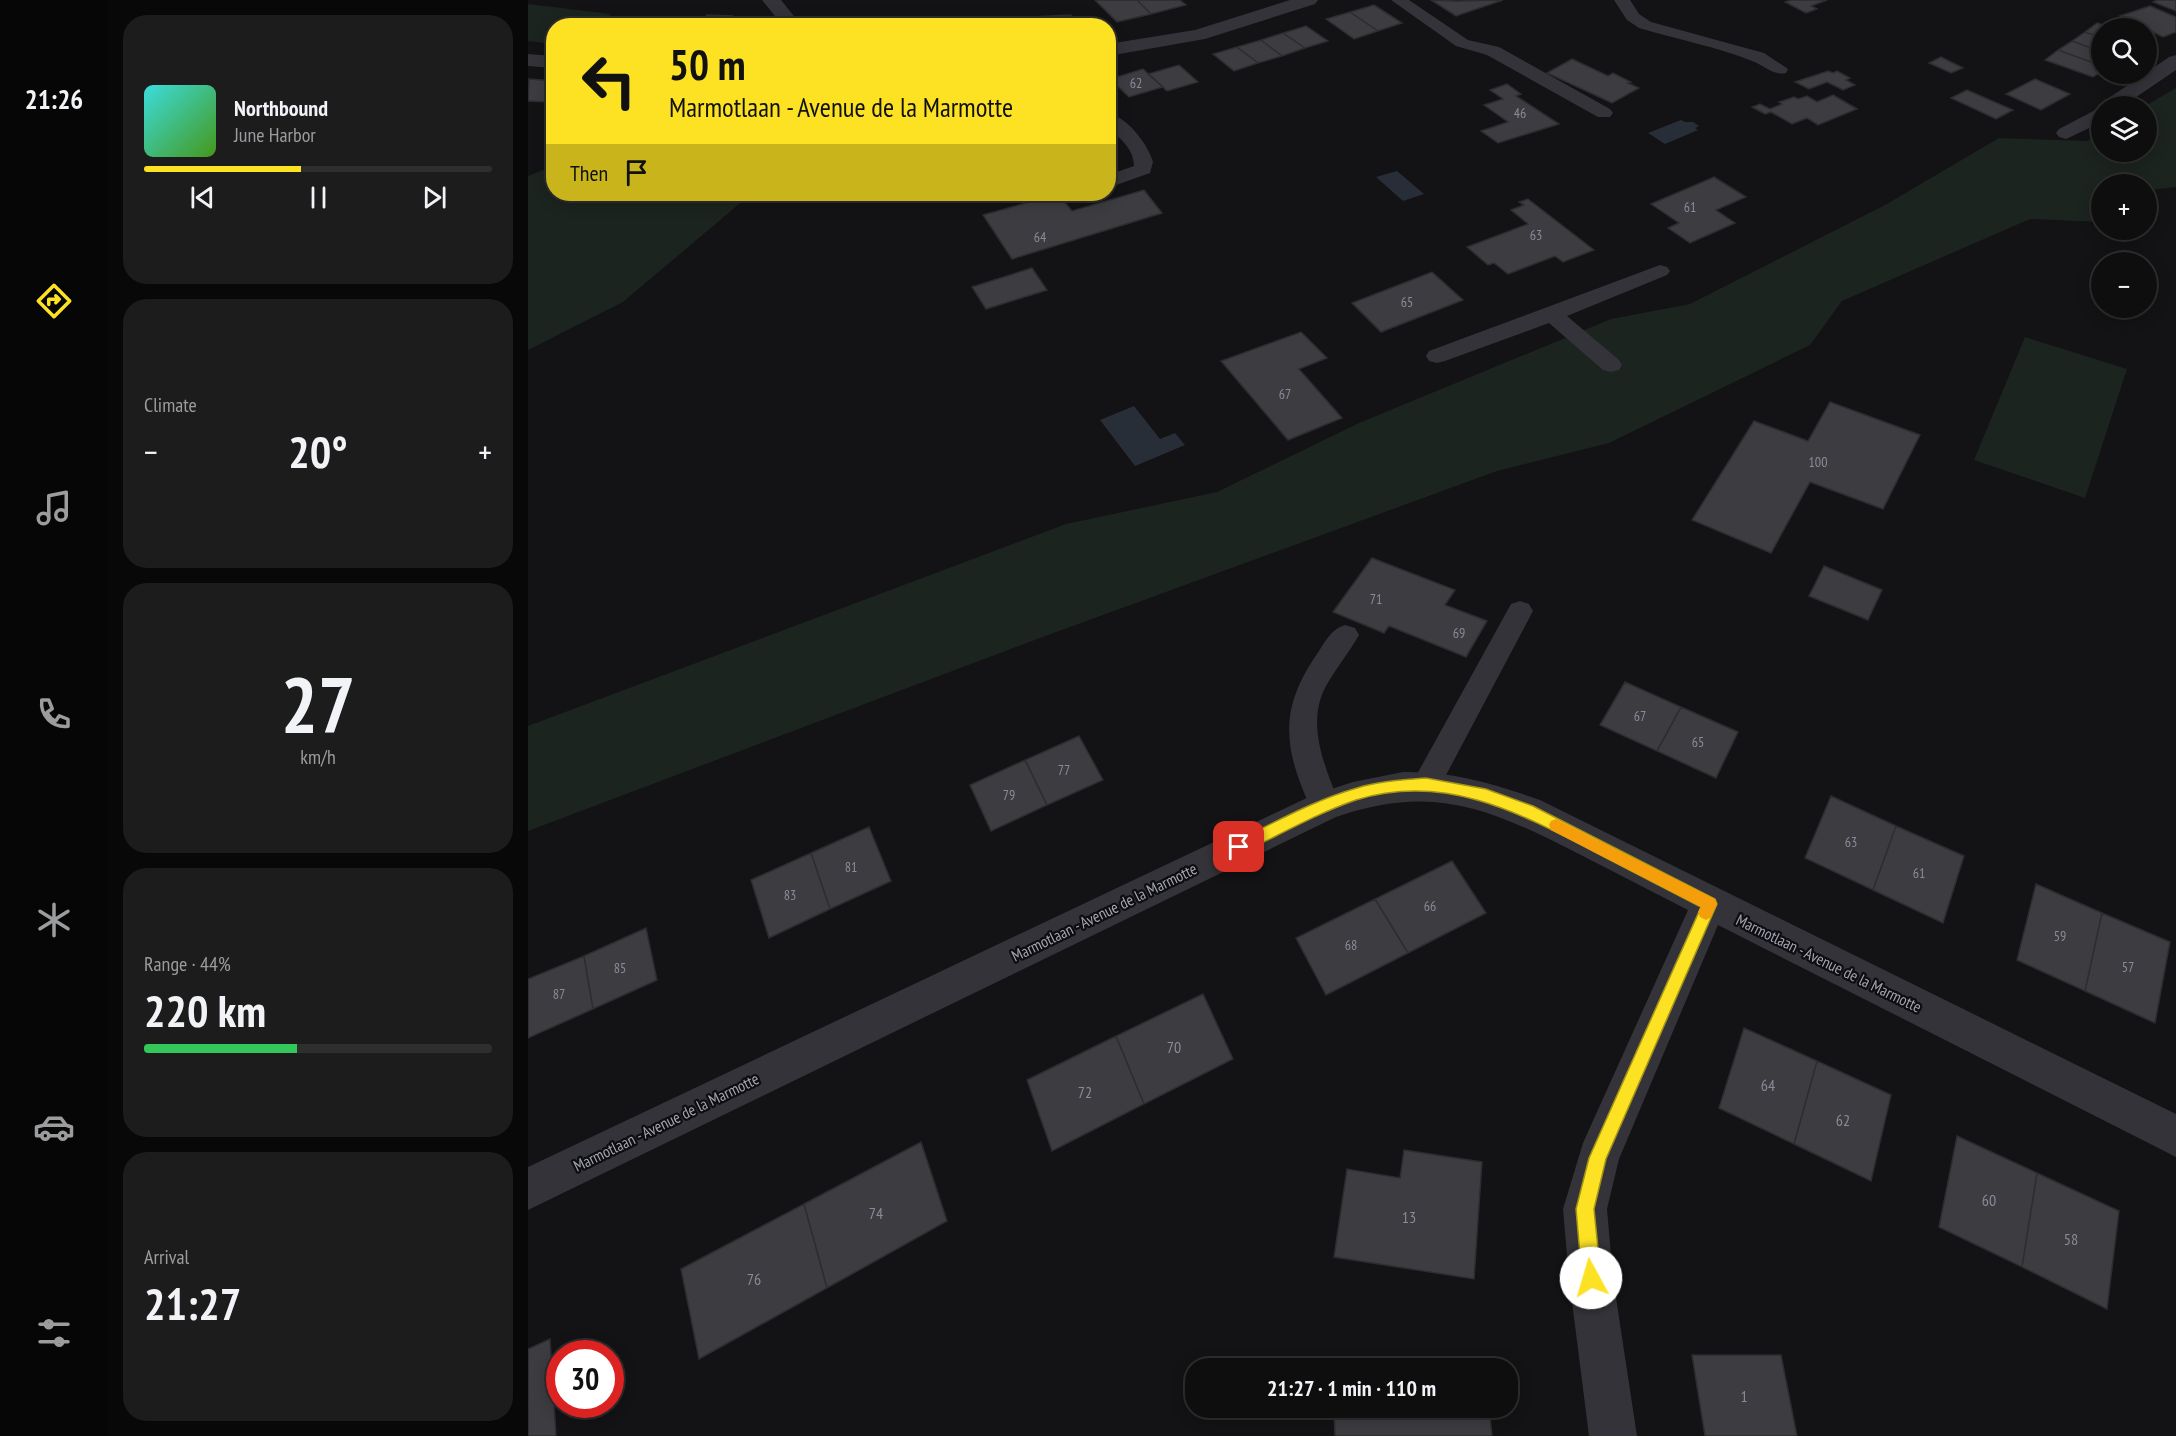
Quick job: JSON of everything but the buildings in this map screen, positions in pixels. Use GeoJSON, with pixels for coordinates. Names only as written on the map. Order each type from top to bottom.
{"type":"FeatureCollection","features":[{"type":"Feature","properties":{"kind":"street"},"geometry":{"type":"LineString","coordinates":[[771,0],[786,18]]}},
{"type":"Feature","properties":{"kind":"street"},"geometry":{"type":"LineString","coordinates":[[1116,49],[1198,35],[1282,4],[1309,0]]}},
{"type":"Feature","properties":{"kind":"street"},"geometry":{"type":"LineString","coordinates":[[528,60],[546,61]]}},
{"type":"Feature","properties":{"kind":"street"},"geometry":{"type":"LineString","coordinates":[[2125,96],[2176,61]]}},
{"type":"Feature","properties":{"kind":"street"},"geometry":{"type":"LineString","coordinates":[[2066,133],[2091,119]]}},
{"type":"Feature","properties":{"kind":"street","name":"Marmotlaan - Avenue de la Marmotte"},"geometry":{"type":"LineString","coordinates":[[528,1189],[1325,806],[1358,794],[1392,787],[1426,784],[1486,795],[1528,810],[1710,904],[2176,1136]]}},
{"type":"Feature","properties":{"kind":"street"},"geometry":{"type":"LineString","coordinates":[[1613,1436],[1591,1278],[1585,1209],[1598,1158],[1710,904]]}},
{"type":"Feature","properties":{"kind":"lane"},"geometry":{"type":"LineString","coordinates":[[1399,0],[1549,101]]}},
{"type":"Feature","properties":{"kind":"lane"},"geometry":{"type":"LineString","coordinates":[[1622,0],[1633,17],[1645,25],[1758,57],[1780,69]]}},
{"type":"Feature","properties":{"kind":"lane"},"geometry":{"type":"LineString","coordinates":[[1461,43],[1493,51],[1604,113]]}},
{"type":"Feature","properties":{"kind":"lane"},"geometry":{"type":"LineString","coordinates":[[1116,126],[1138,148],[1145,162],[1143,169],[1116,179]]}},
{"type":"Feature","properties":{"kind":"lane"},"geometry":{"type":"LineString","coordinates":[[1437,356],[1660,271]]}},
{"type":"Feature","properties":{"kind":"lane"},"geometry":{"type":"LineString","coordinates":[[1552,314],[1611,365]]}},
{"type":"Feature","properties":{"kind":"lane"},"geometry":{"type":"LineString","coordinates":[[1426,784],[1520,610]]}},
{"type":"Feature","properties":{"kind":"lane"},"geometry":{"type":"LineString","coordinates":[[1325,806],[1307,754],[1304,712],[1314,683],[1345,635]]}},
{"type":"Feature","properties":{"kind":"shaded area"},"geometry":{"type":"Polygon","coordinates":[[[528,4],[611,14],[606,18],[546,18],[546,43],[528,41],[528,4]]]}},
{"type":"Feature","properties":{"kind":"shaded area"},"geometry":{"type":"Polygon","coordinates":[[[2176,88],[2176,187],[2157,189],[2157,174],[2091,174],[2091,222],[2030,219],[1842,301],[1810,345],[1609,443],[1497,471],[1040,638],[528,831],[528,726],[1066,524],[1217,492],[1359,423],[1611,319],[1690,304],[1885,205],[1999,138],[2087,141],[2091,138],[2091,162],[2157,162],[2157,99],[2176,88]]]}},
{"type":"Feature","properties":{"kind":"shaded area"},"geometry":{"type":"Polygon","coordinates":[[[1681,120],[1693,122],[1699,126],[1695,128],[1698,130],[1665,144],[1648,133],[1681,120]]]}},
{"type":"Feature","properties":{"kind":"shaded area"},"geometry":{"type":"Polygon","coordinates":[[[546,169],[546,201],[743,201],[623,302],[528,350],[528,176],[546,169]]]}},
{"type":"Feature","properties":{"kind":"shaded area"},"geometry":{"type":"Polygon","coordinates":[[[1397,171],[1424,194],[1403,201],[1376,177],[1397,171]]]}},
{"type":"Feature","properties":{"kind":"shaded area"},"geometry":{"type":"Polygon","coordinates":[[[2025,337],[2127,369],[2085,498],[1974,460],[2025,337]]]}},
{"type":"Feature","properties":{"kind":"shaded area"},"geometry":{"type":"Polygon","coordinates":[[[1134,406],[1160,439],[1175,433],[1185,445],[1135,466],[1100,420],[1134,406]]]}},
{"type":"Feature","properties":{"kind":"slow traffic"},"geometry":{"type":"LineString","coordinates":[[1556,825],[1710,904],[1706,912]]}},
{"type":"Feature","properties":{"kind":"route"},"geometry":{"type":"LineString","coordinates":[[1239,847],[1325,806],[1358,794],[1392,787],[1426,784],[1486,795],[1528,810],[1710,904],[1598,1158],[1585,1209],[1591,1278]]}}]}
